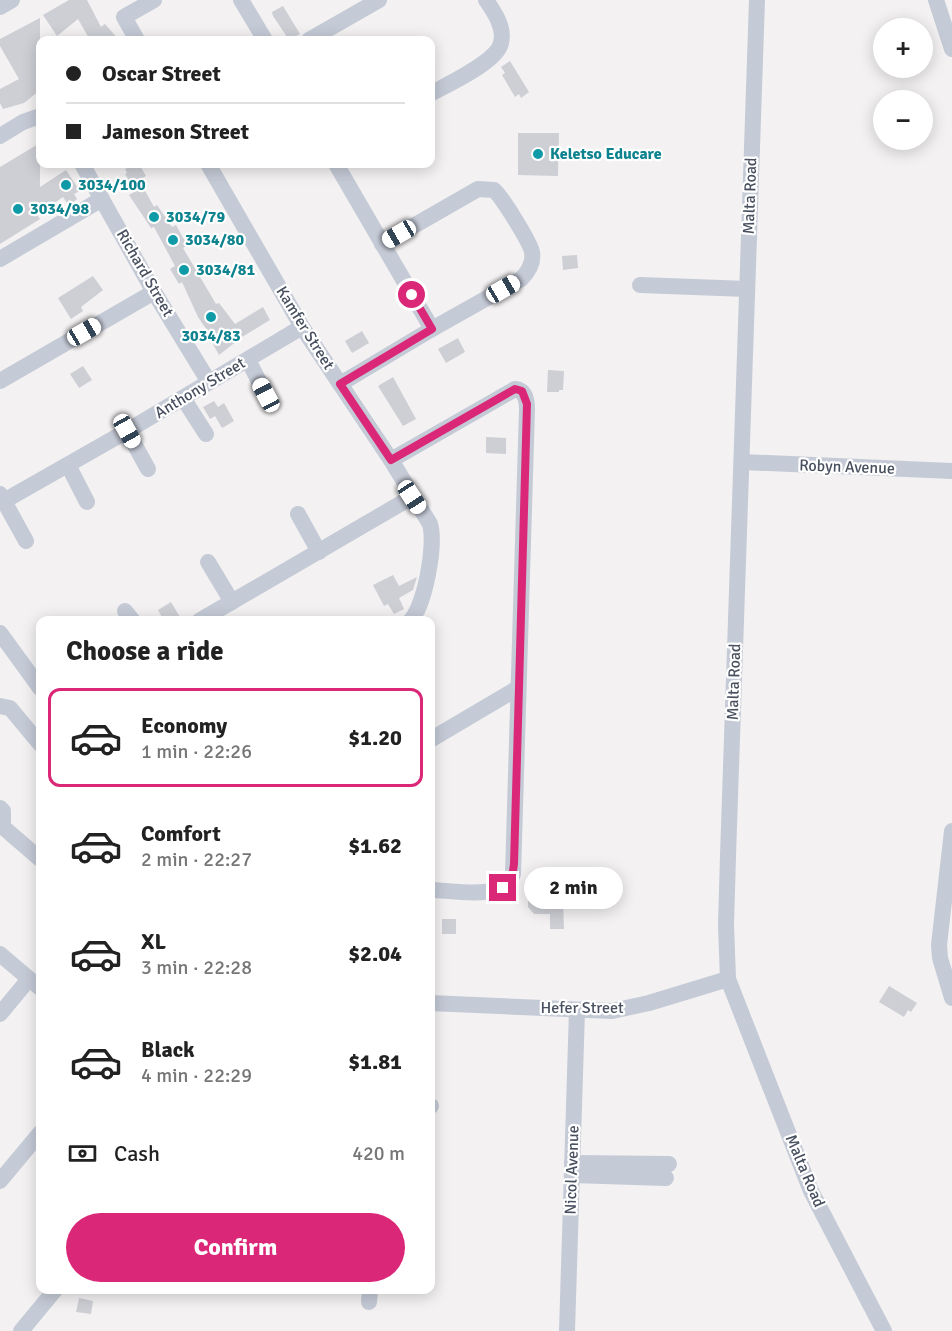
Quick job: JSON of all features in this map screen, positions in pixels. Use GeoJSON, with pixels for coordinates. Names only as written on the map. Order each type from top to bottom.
{"type":"FeatureCollection","features":[{"type":"Feature","properties":{"kind":"street"},"geometry":{"type":"LineString","coordinates":[[0,8],[12,0]]}},
{"type":"Feature","properties":{"kind":"street"},"geometry":{"type":"LineString","coordinates":[[135,36],[124,17],[154,0]]}},
{"type":"Feature","properties":{"kind":"street"},"geometry":{"type":"LineString","coordinates":[[241,0],[263,36]]}},
{"type":"Feature","properties":{"kind":"street"},"geometry":{"type":"LineString","coordinates":[[316,36],[379,0]]}},
{"type":"Feature","properties":{"kind":"street"},"geometry":{"type":"LineString","coordinates":[[435,91],[484,63],[499,50],[502,43],[500,26],[486,0]]}},
{"type":"Feature","properties":{"kind":"street","name":"Malta Road"},"geometry":{"type":"LineString","coordinates":[[757,0],[728,856],[726,933],[729,979],[812,1191],[884,1331]]}},
{"type":"Feature","properties":{"kind":"street"},"geometry":{"type":"LineString","coordinates":[[936,0],[952,49]]}},
{"type":"Feature","properties":{"kind":"street"},"geometry":{"type":"LineString","coordinates":[[0,136],[23,122],[36,117]]}},
{"type":"Feature","properties":{"kind":"street","name":"Richard Street"},"geometry":{"type":"LineString","coordinates":[[84,168],[154,292],[209,382]]}},
{"type":"Feature","properties":{"kind":"street","name":"Kamfer Street"},"geometry":{"type":"LineString","coordinates":[[210,168],[302,327],[391,460],[430,524],[433,544],[418,611],[414,616]]}},
{"type":"Feature","properties":{"kind":"street"},"geometry":{"type":"LineString","coordinates":[[338,168],[432,329]]}},
{"type":"Feature","properties":{"kind":"street"},"geometry":{"type":"LineString","coordinates":[[340,384],[521,279],[529,269],[532,250],[505,204],[494,190],[478,189],[382,244]]}},
{"type":"Feature","properties":{"kind":"street"},"geometry":{"type":"LineString","coordinates":[[0,259],[102,199]]}},
{"type":"Feature","properties":{"kind":"street"},"geometry":{"type":"LineString","coordinates":[[640,285],[747,289]]}},
{"type":"Feature","properties":{"kind":"street"},"geometry":{"type":"LineString","coordinates":[[0,381],[154,292]]}},
{"type":"Feature","properties":{"kind":"street","name":"Anthony Street"},"geometry":{"type":"LineString","coordinates":[[26,541],[2,497],[68,465],[302,327]]}},
{"type":"Feature","properties":{"kind":"street"},"geometry":{"type":"LineString","coordinates":[[248,360],[266,395]]}},
{"type":"Feature","properties":{"kind":"street"},"geometry":{"type":"LineString","coordinates":[[391,460],[515,389],[522,391],[525,396],[527,409],[512,878],[507,885],[495,891],[435,890]]}},
{"type":"Feature","properties":{"kind":"street"},"geometry":{"type":"LineString","coordinates":[[183,398],[206,434]]}},
{"type":"Feature","properties":{"kind":"street"},"geometry":{"type":"LineString","coordinates":[[127,431],[148,469]]}},
{"type":"Feature","properties":{"kind":"street","name":"Robyn Avenue"},"geometry":{"type":"LineString","coordinates":[[742,462],[952,471]]}},
{"type":"Feature","properties":{"kind":"street"},"geometry":{"type":"LineString","coordinates":[[68,465],[87,502]]}},
{"type":"Feature","properties":{"kind":"street"},"geometry":{"type":"LineString","coordinates":[[208,616],[412,497]]}},
{"type":"Feature","properties":{"kind":"street"},"geometry":{"type":"LineString","coordinates":[[298,514],[319,552]]}},
{"type":"Feature","properties":{"kind":"street"},"geometry":{"type":"LineString","coordinates":[[208,562],[232,602]]}},
{"type":"Feature","properties":{"kind":"street"},"geometry":{"type":"LineString","coordinates":[[0,633],[36,682]]}},
{"type":"Feature","properties":{"kind":"street"},"geometry":{"type":"LineString","coordinates":[[435,737],[518,688]]}},
{"type":"Feature","properties":{"kind":"street"},"geometry":{"type":"LineString","coordinates":[[0,706],[10,708],[36,739]]}},
{"type":"Feature","properties":{"kind":"street"},"geometry":{"type":"LineString","coordinates":[[0,808],[3,812],[3,827],[36,856]]}},
{"type":"Feature","properties":{"kind":"street"},"geometry":{"type":"LineString","coordinates":[[952,831],[939,945],[940,958],[952,998]]}},
{"type":"Feature","properties":{"kind":"street"},"geometry":{"type":"LineString","coordinates":[[0,954],[35,984],[0,1014]]}},
{"type":"Feature","properties":{"kind":"street","name":"Hefer Street"},"geometry":{"type":"LineString","coordinates":[[435,1003],[612,1011],[729,979]]}},
{"type":"Feature","properties":{"kind":"street","name":"Nicol Avenue"},"geometry":{"type":"LineString","coordinates":[[567,1331],[577,1010]]}},
{"type":"Feature","properties":{"kind":"street"},"geometry":{"type":"LineString","coordinates":[[0,1181],[36,1138]]}},
{"type":"Feature","properties":{"kind":"street"},"geometry":{"type":"LineString","coordinates":[[572,1169],[668,1171]]}},
{"type":"Feature","properties":{"kind":"street"},"geometry":{"type":"LineString","coordinates":[[21,1331],[52,1294]]}},
{"type":"Feature","properties":{"kind":"building"},"geometry":{"type":"Polygon","coordinates":[[[69,0],[87,0],[101,27],[105,24],[116,36],[88,36],[78,19],[57,36],[43,15],[69,0]]]}},
{"type":"Feature","properties":{"kind":"building"},"geometry":{"type":"Polygon","coordinates":[[[283,6],[300,34],[286,36],[272,12],[283,6]]]}},
{"type":"Feature","properties":{"kind":"building"},"geometry":{"type":"Polygon","coordinates":[[[40,18],[40,36],[36,36],[36,93],[24,103],[3,109],[0,103],[0,89],[19,79],[0,46],[0,39],[40,18]]]}},
{"type":"Feature","properties":{"kind":"building"},"geometry":{"type":"Polygon","coordinates":[[[510,61],[529,92],[521,98],[519,94],[515,97],[502,75],[505,73],[501,67],[510,61]]]}},
{"type":"Feature","properties":{"kind":"building","name":"Keletso Educare"},"geometry":{"type":"Polygon","coordinates":[[[518,133],[559,133],[558,176],[518,175],[518,133]]]}},
{"type":"Feature","properties":{"kind":"building"},"geometry":{"type":"Polygon","coordinates":[[[36,145],[36,168],[40,168],[40,187],[66,170],[80,191],[74,194],[77,199],[69,206],[63,197],[37,215],[40,219],[0,244],[0,167],[36,145]]]}},
{"type":"Feature","properties":{"kind":"building"},"geometry":{"type":"Polygon","coordinates":[[[141,168],[146,176],[131,184],[125,174],[127,173],[125,169],[141,168]]]}},
{"type":"Feature","properties":{"kind":"building"},"geometry":{"type":"Polygon","coordinates":[[[143,187],[154,207],[157,205],[172,227],[176,225],[187,245],[183,248],[216,304],[219,303],[235,324],[263,307],[270,320],[242,337],[219,355],[213,344],[215,342],[198,317],[182,282],[179,284],[170,269],[175,266],[154,227],[151,228],[129,195],[143,187]]]}},
{"type":"Feature","properties":{"kind":"building"},"geometry":{"type":"Polygon","coordinates":[[[577,255],[578,268],[563,270],[562,256],[577,255]]]}},
{"type":"Feature","properties":{"kind":"building"},"geometry":{"type":"Polygon","coordinates":[[[93,276],[103,290],[81,307],[83,311],[71,319],[58,298],[93,276]]]}},
{"type":"Feature","properties":{"kind":"building"},"geometry":{"type":"Polygon","coordinates":[[[362,331],[369,343],[352,353],[345,341],[362,331]]]}},
{"type":"Feature","properties":{"kind":"building"},"geometry":{"type":"Polygon","coordinates":[[[458,338],[465,352],[446,363],[438,349],[458,338]]]}},
{"type":"Feature","properties":{"kind":"building"},"geometry":{"type":"Polygon","coordinates":[[[83,366],[92,380],[79,388],[70,374],[83,366]]]}},
{"type":"Feature","properties":{"kind":"building"},"geometry":{"type":"Polygon","coordinates":[[[548,370],[564,371],[563,390],[547,392],[548,370]]]}},
{"type":"Feature","properties":{"kind":"building"},"geometry":{"type":"Polygon","coordinates":[[[393,377],[416,419],[403,426],[378,386],[393,377]]]}},
{"type":"Feature","properties":{"kind":"building"},"geometry":{"type":"Polygon","coordinates":[[[214,401],[218,407],[224,403],[234,421],[222,428],[215,416],[210,419],[203,407],[214,401]]]}},
{"type":"Feature","properties":{"kind":"building"},"geometry":{"type":"Polygon","coordinates":[[[486,437],[506,438],[506,454],[486,453],[486,437]]]}},
{"type":"Feature","properties":{"kind":"building"},"geometry":{"type":"Polygon","coordinates":[[[393,575],[399,586],[417,577],[413,590],[399,598],[404,609],[394,614],[388,604],[384,606],[373,585],[393,575]]]}},
{"type":"Feature","properties":{"kind":"building"},"geometry":{"type":"Polygon","coordinates":[[[171,602],[179,616],[161,616],[158,610],[171,602]]]}},
{"type":"Feature","properties":{"kind":"building"},"geometry":{"type":"Polygon","coordinates":[[[535,876],[550,876],[550,899],[563,899],[564,929],[550,929],[550,914],[534,914],[528,907],[528,896],[531,896],[535,876]]]}},
{"type":"Feature","properties":{"kind":"building"},"geometry":{"type":"Polygon","coordinates":[[[442,919],[456,919],[456,934],[442,934],[442,919]]]}},
{"type":"Feature","properties":{"kind":"building"},"geometry":{"type":"Polygon","coordinates":[[[889,986],[917,1003],[911,1012],[908,1010],[904,1017],[879,1002],[889,986]]]}},
{"type":"Feature","properties":{"kind":"building"},"geometry":{"type":"Polygon","coordinates":[[[79,1298],[93,1301],[91,1314],[76,1312],[79,1298]]]}},
{"type":"Feature","properties":{"kind":"place","name":"Keletso Educare"},"geometry":{"type":"Point","coordinates":[538,154]}},
{"type":"Feature","properties":{"kind":"place","name":"3034/100"},"geometry":{"type":"Point","coordinates":[66,185]}},
{"type":"Feature","properties":{"kind":"place","name":"3034/98"},"geometry":{"type":"Point","coordinates":[18,209]}},
{"type":"Feature","properties":{"kind":"place","name":"3034/79"},"geometry":{"type":"Point","coordinates":[154,217]}},
{"type":"Feature","properties":{"kind":"place","name":"3034/80"},"geometry":{"type":"Point","coordinates":[173,240]}},
{"type":"Feature","properties":{"kind":"place","name":"3034/81"},"geometry":{"type":"Point","coordinates":[184,270]}},
{"type":"Feature","properties":{"kind":"place","name":"3034/83"},"geometry":{"type":"Point","coordinates":[211,317]}},
{"type":"Feature","properties":{"kind":"route"},"geometry":{"type":"LineString","coordinates":[[412,295],[432,329],[340,384],[391,460],[515,389],[522,391],[527,404],[514,864],[512,878],[503,888]]}}]}
